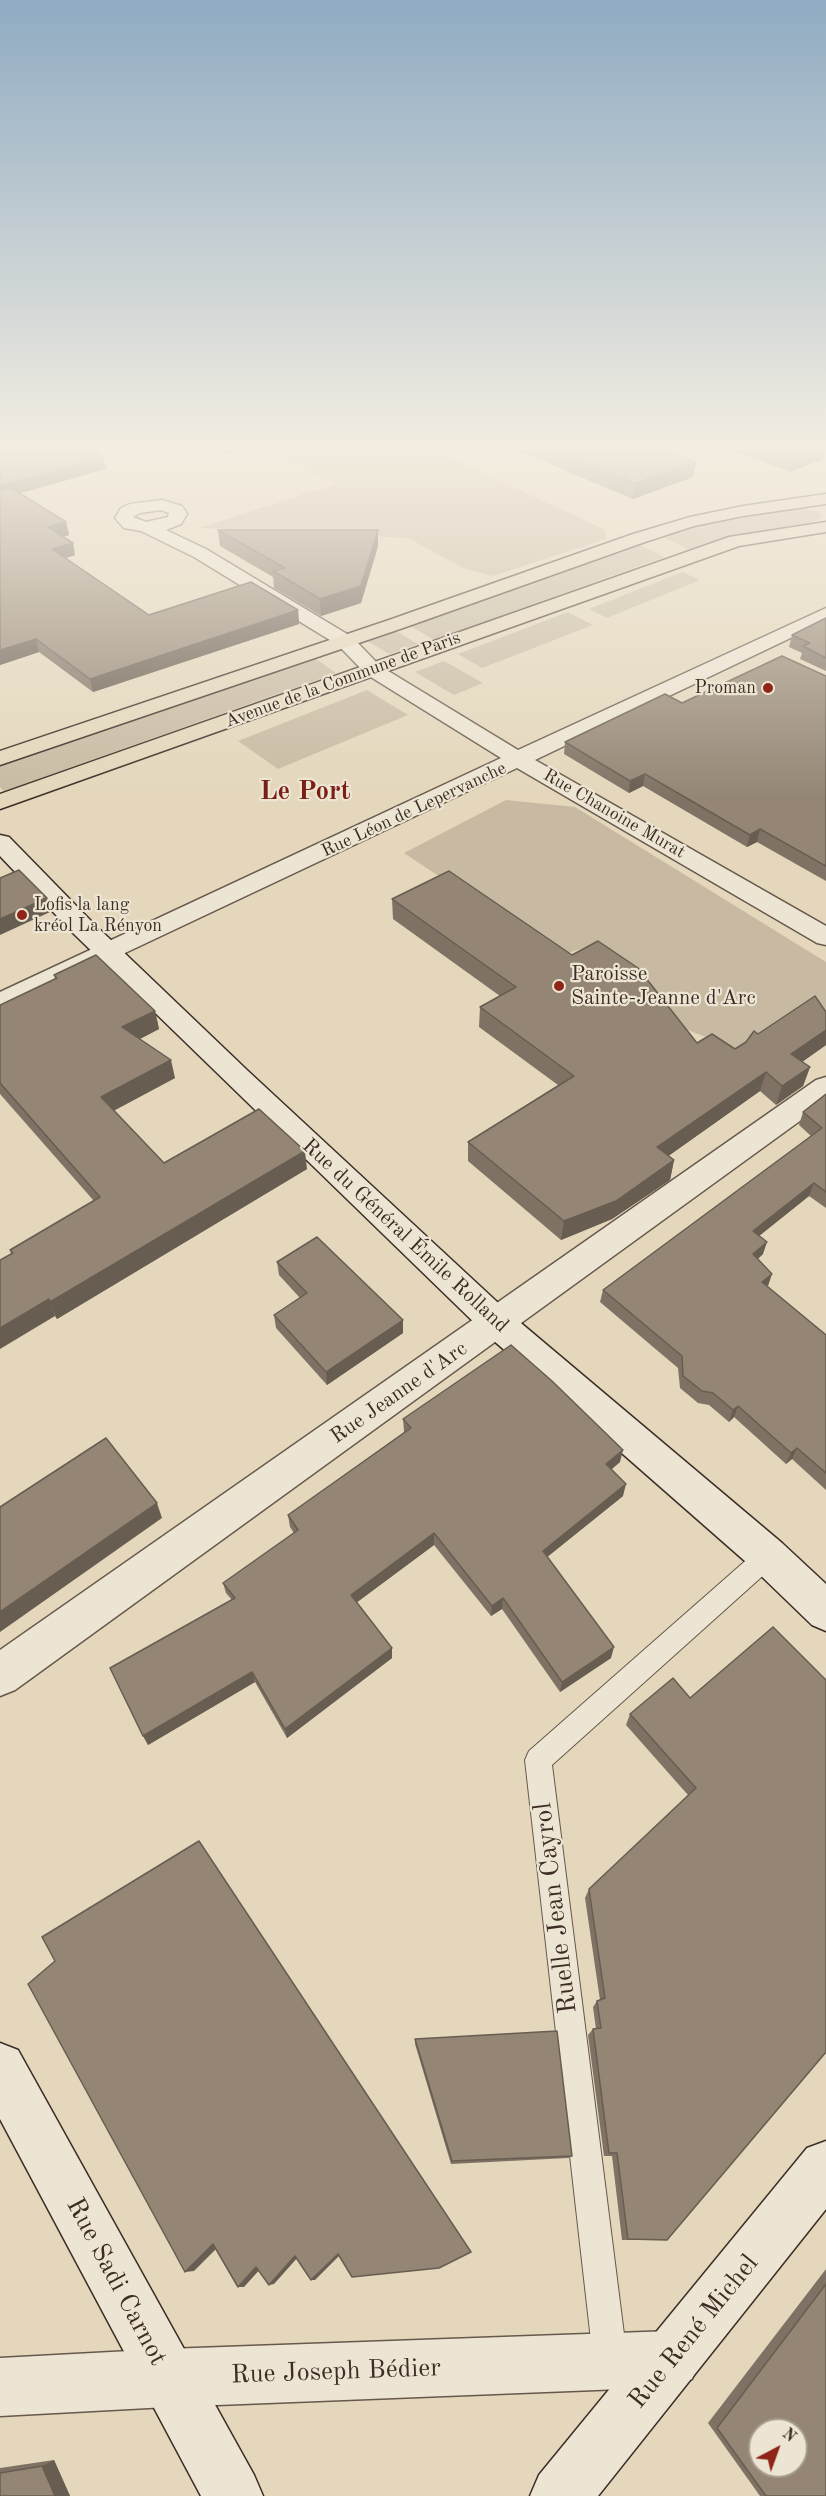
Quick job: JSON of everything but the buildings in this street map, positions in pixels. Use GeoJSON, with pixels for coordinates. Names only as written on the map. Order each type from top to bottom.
{"type":"FeatureCollection","features":[{"type":"Feature","properties":{"kind":"main road","name":"Avenue de la Commune de Paris"},"geometry":{"type":"LineString","coordinates":[[0,758],[563,565]]}},
{"type":"Feature","properties":{"kind":"main road","name":"Avenue de la Commune de Paris"},"geometry":{"type":"LineString","coordinates":[[0,802],[669,565]]}},
{"type":"Feature","properties":{"kind":"street","name":"Rue Chanoine Murat"},"geometry":{"type":"LineString","coordinates":[[219,565],[345,641],[373,670],[520,759],[826,937]]}},
{"type":"Feature","properties":{"kind":"street","name":"Rue Léon de Lepervanche"},"geometry":{"type":"LineString","coordinates":[[0,1003],[520,759],[767,653],[826,614]]}},
{"type":"Feature","properties":{"kind":"street","name":"Rue du Général Émile Rolland"},"geometry":{"type":"LineString","coordinates":[[0,842],[108,952],[238,1078],[542,1364],[768,1556],[826,1611]]}},
{"type":"Feature","properties":{"kind":"street","name":"Rue Jeanne d'Arc"},"geometry":{"type":"LineString","coordinates":[[0,1675],[498,1323],[826,1087]]}},
{"type":"Feature","properties":{"kind":"street","name":"Rue Sadi Carnot"},"geometry":{"type":"LineString","coordinates":[[0,2068],[233,2496]]}},
{"type":"Feature","properties":{"kind":"street","name":"Rue René Michel"},"geometry":{"type":"LineString","coordinates":[[560,2496],[826,2167]]}},
{"type":"Feature","properties":{"kind":"street","name":"Rue Joseph Bédier"},"geometry":{"type":"LineString","coordinates":[[0,2387],[167,2378],[672,2359]]}},
{"type":"Feature","properties":{"kind":"lane","name":"Ruelle Jean Cayrol"},"geometry":{"type":"LineString","coordinates":[[610,2362],[538,1760],[768,1556]]}},
{"type":"Feature","properties":{"kind":"shaded area"},"geometry":{"type":"Polygon","coordinates":[[[458,565],[525,565],[493,576],[458,565]]]}},
{"type":"Feature","properties":{"kind":"shaded area"},"geometry":{"type":"Polygon","coordinates":[[[572,565],[641,565],[434,640],[407,624],[572,565]]]}},
{"type":"Feature","properties":{"kind":"shaded area"},"geometry":{"type":"Polygon","coordinates":[[[682,572],[700,580],[607,618],[589,609],[682,572]]]}},
{"type":"Feature","properties":{"kind":"shaded area"},"geometry":{"type":"Polygon","coordinates":[[[568,612],[593,625],[482,668],[458,654],[568,612]]]}},
{"type":"Feature","properties":{"kind":"shaded area"},"geometry":{"type":"Polygon","coordinates":[[[393,629],[418,644],[389,654],[364,639],[393,629]]]}},
{"type":"Feature","properties":{"kind":"shaded area"},"geometry":{"type":"Polygon","coordinates":[[[312,656],[336,673],[4,791],[0,787],[0,764],[312,656]]]}},
{"type":"Feature","properties":{"kind":"shaded area"},"geometry":{"type":"Polygon","coordinates":[[[444,661],[483,683],[454,695],[415,672],[444,661]]]}},
{"type":"Feature","properties":{"kind":"shaded area"},"geometry":{"type":"Polygon","coordinates":[[[367,690],[408,715],[278,769],[238,741],[367,690]]]}},
{"type":"Feature","properties":{"kind":"shaded area"},"geometry":{"type":"Polygon","coordinates":[[[506,800],[575,807],[826,962],[826,1042],[787,1068],[677,1026],[663,996],[586,947],[559,956],[404,853],[506,800]]]}},
{"type":"Feature","properties":{"kind":"place","name":"Proman"},"geometry":{"type":"Point","coordinates":[768,688]}},
{"type":"Feature","properties":{"kind":"place","name":"Lofis la lang kréol La Rényon"},"geometry":{"type":"Point","coordinates":[22,915]}},
{"type":"Feature","properties":{"kind":"place","name":"Paroisse Sainte-Jeanne d'Arc"},"geometry":{"type":"Point","coordinates":[559,986]}},
{"type":"Feature","properties":{"kind":"district","name":"Le Port"},"geometry":{"type":"Point","coordinates":[305,792]}}]}
